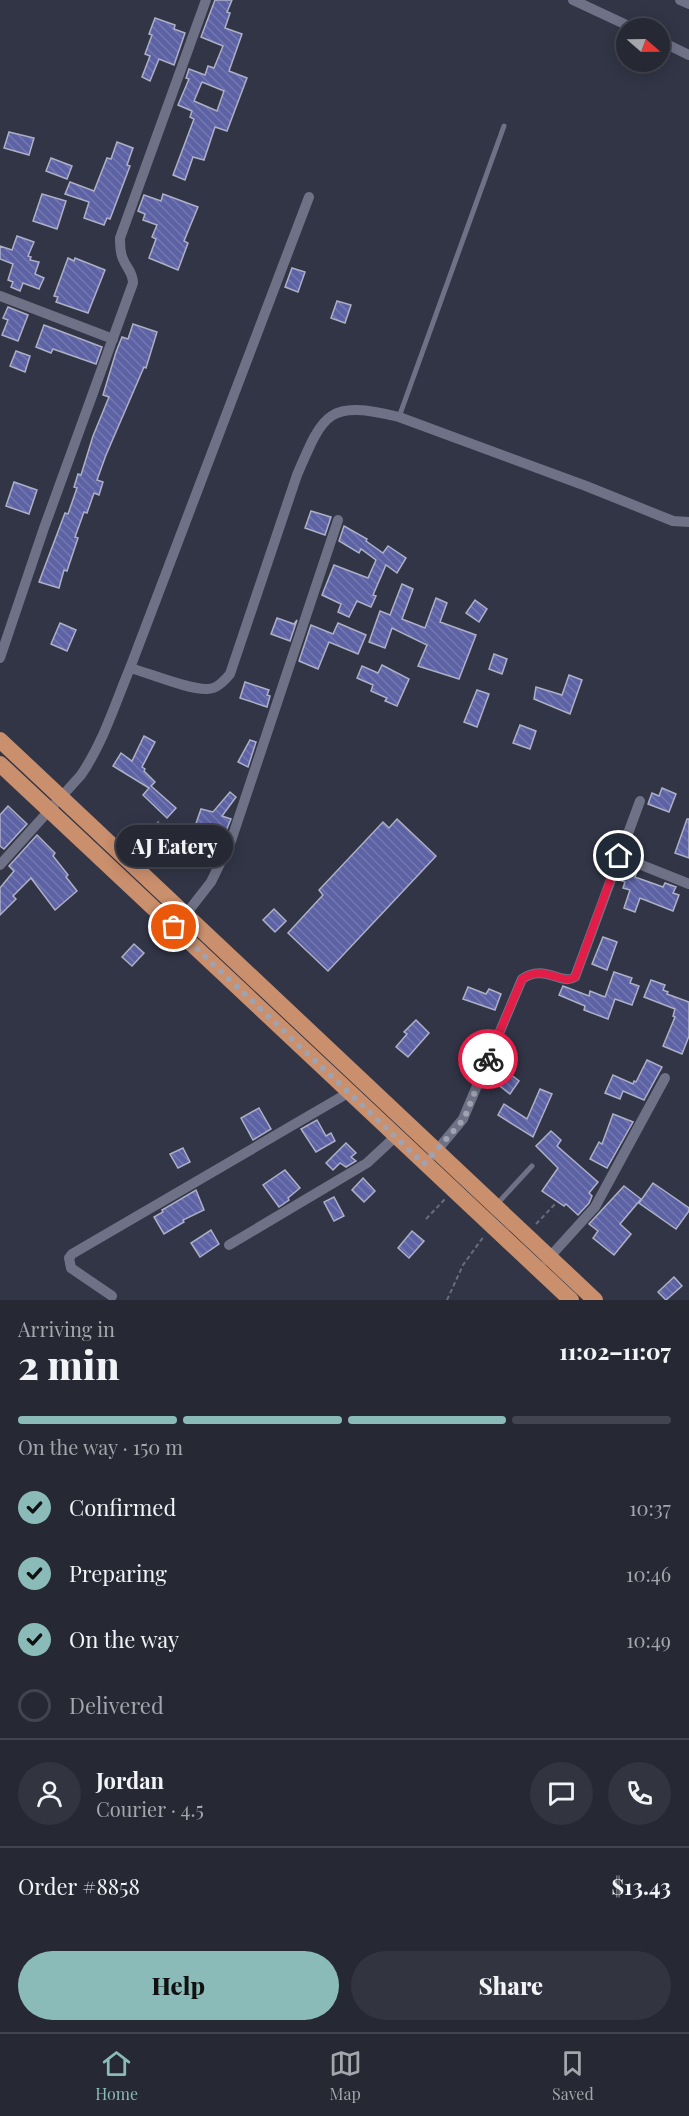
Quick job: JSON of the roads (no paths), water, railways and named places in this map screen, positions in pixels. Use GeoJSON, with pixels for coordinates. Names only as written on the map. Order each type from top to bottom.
{"type":"FeatureCollection","features":[{"type":"Feature","properties":{"kind":"highway"},"geometry":{"type":"LineString","coordinates":[[0,740],[526,1235],[563,1297]]}},
{"type":"Feature","properties":{"kind":"highway"},"geometry":{"type":"LineString","coordinates":[[2,770],[49,810],[488,1223],[595,1300]]}},
{"type":"Feature","properties":{"kind":"highway"},"geometry":{"type":"LineString","coordinates":[[211,962],[223,949]]}},
{"type":"Feature","properties":{"kind":"street"},"geometry":{"type":"LineString","coordinates":[[0,658],[44,528],[134,283],[132,272],[123,260],[120,251],[123,226],[206,0]]}},
{"type":"Feature","properties":{"kind":"street"},"geometry":{"type":"LineString","coordinates":[[573,0],[616,20]]}},
{"type":"Feature","properties":{"kind":"street"},"geometry":{"type":"LineString","coordinates":[[680,0],[689,4]]}},
{"type":"Feature","properties":{"kind":"street"},"geometry":{"type":"LineString","coordinates":[[670,45],[689,54]]}},
{"type":"Feature","properties":{"kind":"street"},"geometry":{"type":"LineString","coordinates":[[0,865],[92,759],[130,668],[309,197]]}},
{"type":"Feature","properties":{"kind":"street"},"geometry":{"type":"LineString","coordinates":[[0,296],[113,339]]}},
{"type":"Feature","properties":{"kind":"street"},"geometry":{"type":"LineString","coordinates":[[130,668],[209,690],[221,684],[230,674],[297,475],[320,427],[332,414],[351,409],[399,417],[586,486],[665,519],[689,522]]}},
{"type":"Feature","properties":{"kind":"street"},"geometry":{"type":"LineString","coordinates":[[186,914],[211,882],[231,841],[338,520]]}},
{"type":"Feature","properties":{"kind":"street"},"geometry":{"type":"LineString","coordinates":[[424,1164],[464,1119],[522,979],[529,974],[540,972],[567,980],[575,977],[640,801]]}},
{"type":"Feature","properties":{"kind":"street"},"geometry":{"type":"LineString","coordinates":[[619,856],[689,884]]}},
{"type":"Feature","properties":{"kind":"street"},"geometry":{"type":"LineString","coordinates":[[544,1263],[599,1201],[665,1078]]}},
{"type":"Feature","properties":{"kind":"street"},"geometry":{"type":"LineString","coordinates":[[112,1296],[70,1268],[69,1258],[72,1254],[348,1093]]}},
{"type":"Feature","properties":{"kind":"street"},"geometry":{"type":"LineString","coordinates":[[229,1245],[345,1178],[367,1163],[395,1137]]}},
{"type":"Feature","properties":{"kind":"lane"},"geometry":{"type":"LineString","coordinates":[[399,417],[504,126]]}},
{"type":"Feature","properties":{"kind":"lane"},"geometry":{"type":"LineString","coordinates":[[488,1223],[495,1206],[532,1166]]}},
{"type":"Feature","properties":{"kind":"place","name":"AJ Eatery"},"geometry":{"type":"Point","coordinates":[174,927]}}]}
